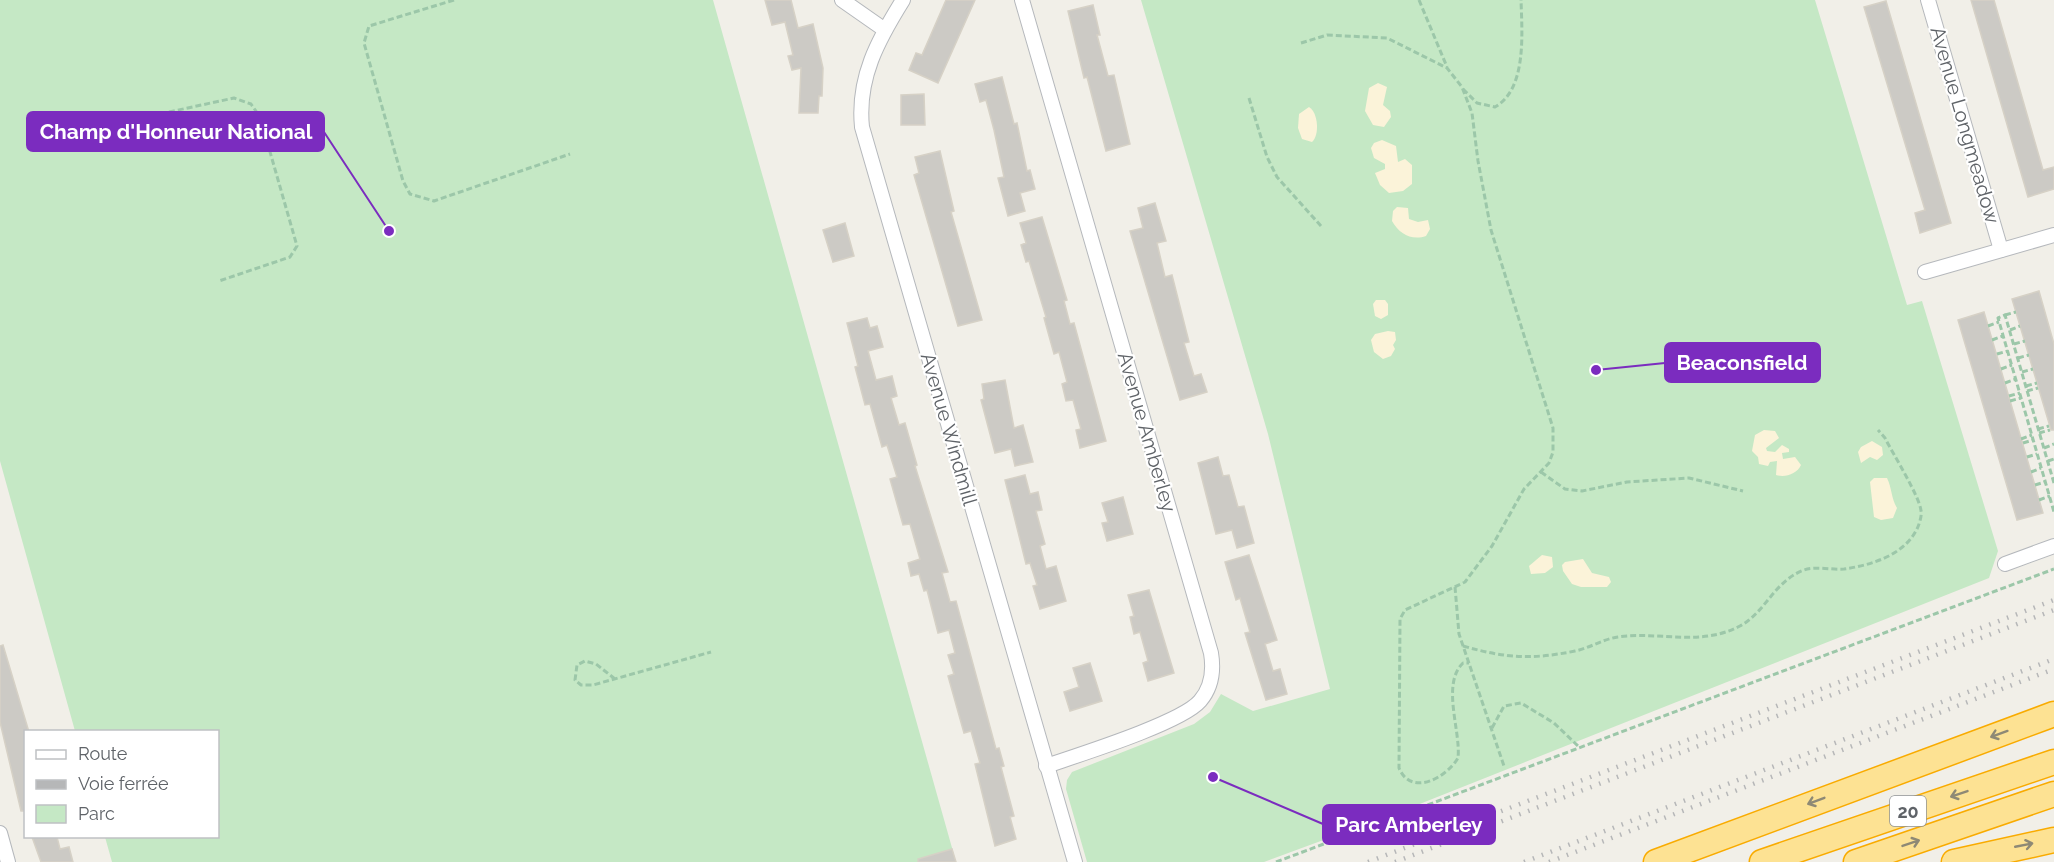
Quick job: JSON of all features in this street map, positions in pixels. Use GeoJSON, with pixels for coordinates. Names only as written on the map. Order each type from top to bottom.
{"type":"FeatureCollection","features":[{"type":"Feature","properties":{"kind":"highway"},"geometry":{"type":"LineString","coordinates":[[1656,862],[2054,714]]}},
{"type":"Feature","properties":{"kind":"highway","name":"20"},"geometry":{"type":"LineString","coordinates":[[1762,862],[2054,762]]}},
{"type":"Feature","properties":{"kind":"highway","name":"20"},"geometry":{"type":"LineString","coordinates":[[1856,862],[2054,794]]}},
{"type":"Feature","properties":{"kind":"highway"},"geometry":{"type":"LineString","coordinates":[[1954,862],[2054,840]]}},
{"type":"Feature","properties":{"kind":"street"},"geometry":{"type":"LineString","coordinates":[[842,0],[885,30]]}},
{"type":"Feature","properties":{"kind":"street","name":"Avenue Windmill"},"geometry":{"type":"LineString","coordinates":[[903,0],[871,57],[862,89],[861,116],[865,139],[1075,862]]}},
{"type":"Feature","properties":{"kind":"street","name":"Avenue Amberley"},"geometry":{"type":"LineString","coordinates":[[1022,0],[1208,642],[1213,669],[1206,693],[1187,712],[1046,766]]}},
{"type":"Feature","properties":{"kind":"street","name":"Avenue Longmeadow"},"geometry":{"type":"LineString","coordinates":[[1928,0],[2001,250]]}},
{"type":"Feature","properties":{"kind":"street"},"geometry":{"type":"LineString","coordinates":[[1925,272],[2054,235]]}},
{"type":"Feature","properties":{"kind":"street"},"geometry":{"type":"LineString","coordinates":[[2005,564],[2054,546]]}},
{"type":"Feature","properties":{"kind":"street"},"geometry":{"type":"LineString","coordinates":[[0,833],[9,862]]}},
{"type":"Feature","properties":{"kind":"path"},"geometry":{"type":"LineString","coordinates":[[454,0],[369,26],[364,43],[403,181],[410,194],[434,201],[570,154]]}},
{"type":"Feature","properties":{"kind":"path"},"geometry":{"type":"LineString","coordinates":[[1419,0],[1447,68],[1477,103],[1495,107],[1505,101],[1516,82],[1521,0]]}},
{"type":"Feature","properties":{"kind":"path"},"geometry":{"type":"LineString","coordinates":[[1301,43],[1327,35],[1387,38],[1447,68]]}},
{"type":"Feature","properties":{"kind":"path"},"geometry":{"type":"LineString","coordinates":[[1462,87],[1472,113],[1491,230],[1553,428],[1553,452],[1549,462],[1524,489],[1491,546],[1465,582],[1405,610],[1400,619],[1399,768],[1403,777],[1408,781],[1421,782],[1442,778],[1458,758],[1453,681],[1459,667],[1463,663],[1469,663]]}},
{"type":"Feature","properties":{"kind":"path"},"geometry":{"type":"LineString","coordinates":[[170,112],[234,99],[251,104],[260,117],[297,246],[290,257],[219,281]]}},
{"type":"Feature","properties":{"kind":"path"},"geometry":{"type":"LineString","coordinates":[[1249,99],[1260,137],[1277,177],[1321,226]]}},
{"type":"Feature","properties":{"kind":"path"},"geometry":{"type":"LineString","coordinates":[[2016,312],[1998,318],[2054,512]]}},
{"type":"Feature","properties":{"kind":"path"},"geometry":{"type":"LineString","coordinates":[[2006,315],[2054,483]]}},
{"type":"Feature","properties":{"kind":"path"},"geometry":{"type":"LineString","coordinates":[[1988,326],[1999,322]]}},
{"type":"Feature","properties":{"kind":"path"},"geometry":{"type":"LineString","coordinates":[[2010,330],[2020,326]]}},
{"type":"Feature","properties":{"kind":"path"},"geometry":{"type":"LineString","coordinates":[[1992,340],[2003,336]]}},
{"type":"Feature","properties":{"kind":"path"},"geometry":{"type":"LineString","coordinates":[[2014,344],[2025,341]]}},
{"type":"Feature","properties":{"kind":"path"},"geometry":{"type":"LineString","coordinates":[[1997,354],[2008,351]]}},
{"type":"Feature","properties":{"kind":"path"},"geometry":{"type":"LineString","coordinates":[[2018,358],[2029,355]]}},
{"type":"Feature","properties":{"kind":"path"},"geometry":{"type":"LineString","coordinates":[[2001,369],[2012,365]]}},
{"type":"Feature","properties":{"kind":"path"},"geometry":{"type":"LineString","coordinates":[[2022,372],[2032,369]]}},
{"type":"Feature","properties":{"kind":"path"},"geometry":{"type":"LineString","coordinates":[[2005,383],[2016,379]]}},
{"type":"Feature","properties":{"kind":"path"},"geometry":{"type":"LineString","coordinates":[[2026,386],[2038,386],[2027,391]]}},
{"type":"Feature","properties":{"kind":"path"},"geometry":{"type":"LineString","coordinates":[[2009,396],[2020,395]]}},
{"type":"Feature","properties":{"kind":"path"},"geometry":{"type":"LineString","coordinates":[[2010,401],[2020,395]]}},
{"type":"Feature","properties":{"kind":"path"},"geometry":{"type":"LineString","coordinates":[[2038,429],[2050,428],[2039,434]]}},
{"type":"Feature","properties":{"kind":"path"},"geometry":{"type":"LineString","coordinates":[[1463,646],[1499,656],[1522,657],[1577,651],[1618,637],[1687,639],[1710,635],[1737,628],[1752,619],[1786,579],[1805,569],[1844,569],[1889,557],[1906,546],[1918,527],[1921,512],[1885,438],[1878,430]]}},
{"type":"Feature","properties":{"kind":"path"},"geometry":{"type":"LineString","coordinates":[[2022,441],[2033,438]]}},
{"type":"Feature","properties":{"kind":"path"},"geometry":{"type":"LineString","coordinates":[[2044,448],[2054,444]]}},
{"type":"Feature","properties":{"kind":"path"},"geometry":{"type":"LineString","coordinates":[[2027,457],[2037,454]]}},
{"type":"Feature","properties":{"kind":"path"},"geometry":{"type":"LineString","coordinates":[[2048,461],[2054,459]]}},
{"type":"Feature","properties":{"kind":"path"},"geometry":{"type":"LineString","coordinates":[[2031,472],[2041,468]]}},
{"type":"Feature","properties":{"kind":"path"},"geometry":{"type":"LineString","coordinates":[[1541,472],[1565,489],[1582,491],[1627,482],[1689,478],[1743,490]]}},
{"type":"Feature","properties":{"kind":"path"},"geometry":{"type":"LineString","coordinates":[[2035,485],[2046,482]]}},
{"type":"Feature","properties":{"kind":"path"},"geometry":{"type":"LineString","coordinates":[[2039,500],[2050,496]]}},
{"type":"Feature","properties":{"kind":"path"},"geometry":{"type":"LineString","coordinates":[[1276,862],[2018,579],[2054,569]]}},
{"type":"Feature","properties":{"kind":"path"},"geometry":{"type":"LineString","coordinates":[[1455,587],[1459,634],[1504,766]]}},
{"type":"Feature","properties":{"kind":"path"},"geometry":{"type":"LineString","coordinates":[[615,678],[596,664],[585,661],[577,665],[575,674],[575,680],[581,685],[593,685],[711,652]]}},
{"type":"Feature","properties":{"kind":"path"},"geometry":{"type":"LineString","coordinates":[[1493,736],[1492,726],[1501,710],[1507,704],[1518,702],[1546,718],[1579,747]]}},
{"type":"Feature","properties":{"kind":"green space"},"geometry":{"type":"Polygon","coordinates":[[[0,0],[713,0],[956,862],[112,862],[105,838],[219,838],[219,730],[75,730],[0,461],[0,0]]]}},
{"type":"Feature","properties":{"kind":"green space"},"geometry":{"type":"Polygon","coordinates":[[[1141,0],[1815,0],[1907,305],[1922,301],[1998,551],[1989,578],[1402,811],[1264,862],[1087,862],[1066,789],[1067,780],[1072,772],[1194,724],[1210,712],[1221,694],[1253,711],[1330,689],[1268,434],[1141,0]]]}},
{"type":"Feature","properties":{"kind":"sand"},"geometry":{"type":"Polygon","coordinates":[[[1378,83],[1387,87],[1383,105],[1390,111],[1391,117],[1384,127],[1373,125],[1365,111],[1369,88],[1378,83]]]}},
{"type":"Feature","properties":{"kind":"sand"},"geometry":{"type":"Polygon","coordinates":[[[1309,107],[1317,124],[1315,139],[1312,142],[1302,139],[1298,128],[1299,114],[1309,107]]]}},
{"type":"Feature","properties":{"kind":"sand"},"geometry":{"type":"Polygon","coordinates":[[[1382,140],[1396,146],[1398,162],[1405,159],[1412,165],[1412,184],[1403,191],[1389,193],[1380,185],[1375,173],[1385,169],[1385,164],[1374,158],[1371,148],[1374,143],[1382,140]]]}},
{"type":"Feature","properties":{"kind":"sand"},"geometry":{"type":"Polygon","coordinates":[[[1397,207],[1408,208],[1409,219],[1418,222],[1428,220],[1430,229],[1426,236],[1411,237],[1398,230],[1392,221],[1393,211],[1397,207]]]}},
{"type":"Feature","properties":{"kind":"sand"},"geometry":{"type":"Polygon","coordinates":[[[1376,300],[1385,300],[1388,304],[1388,315],[1381,319],[1375,316],[1373,304],[1376,300]]]}},
{"type":"Feature","properties":{"kind":"sand"},"geometry":{"type":"Polygon","coordinates":[[[1395,332],[1396,340],[1393,345],[1395,349],[1391,356],[1383,359],[1374,352],[1371,340],[1375,334],[1395,332]]]}},
{"type":"Feature","properties":{"kind":"sand"},"geometry":{"type":"Polygon","coordinates":[[[1764,430],[1775,431],[1779,438],[1766,448],[1767,451],[1775,452],[1782,445],[1789,449],[1789,452],[1782,453],[1783,459],[1795,457],[1801,465],[1797,471],[1779,476],[1776,475],[1777,461],[1770,462],[1768,466],[1759,464],[1758,457],[1752,451],[1755,435],[1764,430]]]}},
{"type":"Feature","properties":{"kind":"sand"},"geometry":{"type":"Polygon","coordinates":[[[1872,441],[1882,447],[1883,455],[1877,460],[1870,457],[1861,463],[1858,452],[1861,447],[1872,441]]]}},
{"type":"Feature","properties":{"kind":"sand"},"geometry":{"type":"Polygon","coordinates":[[[1874,478],[1887,478],[1897,508],[1893,518],[1881,520],[1874,517],[1870,482],[1874,478]]]}},
{"type":"Feature","properties":{"kind":"sand"},"geometry":{"type":"Polygon","coordinates":[[[1542,555],[1552,557],[1553,567],[1545,573],[1531,574],[1529,566],[1542,555]]]}},
{"type":"Feature","properties":{"kind":"sand"},"geometry":{"type":"Polygon","coordinates":[[[1583,559],[1592,573],[1609,577],[1611,582],[1607,587],[1581,587],[1572,584],[1563,571],[1562,565],[1565,562],[1583,559]]]}},
{"type":"Feature","properties":{"kind":"building"},"geometry":{"type":"Polygon","coordinates":[[[765,0],[791,0],[798,28],[813,24],[823,68],[822,96],[819,96],[818,113],[799,113],[801,68],[792,70],[788,56],[793,55],[785,22],[772,25],[765,0]]]}},
{"type":"Feature","properties":{"kind":"building"},"geometry":{"type":"Polygon","coordinates":[[[946,0],[975,0],[938,83],[909,70],[916,53],[922,55],[946,0]]]}},
{"type":"Feature","properties":{"kind":"building"},"geometry":{"type":"Polygon","coordinates":[[[1971,0],[1994,0],[2043,170],[2054,167],[2054,189],[2028,197],[1971,0]]]}},
{"type":"Feature","properties":{"kind":"building"},"geometry":{"type":"Polygon","coordinates":[[[1886,1],[1951,223],[1920,233],[1915,213],[1925,210],[1864,7],[1886,1]]]}},
{"type":"Feature","properties":{"kind":"building"},"geometry":{"type":"Polygon","coordinates":[[[1093,5],[1100,35],[1097,35],[1108,76],[1114,75],[1130,144],[1106,151],[1087,77],[1084,78],[1068,11],[1093,5]]]}},
{"type":"Feature","properties":{"kind":"building"},"geometry":{"type":"Polygon","coordinates":[[[1002,77],[1014,124],[1017,123],[1027,171],[1030,170],[1035,189],[1020,193],[1025,211],[1008,216],[998,178],[1004,177],[994,130],[986,100],[980,102],[975,84],[1002,77]]]}},
{"type":"Feature","properties":{"kind":"building"},"geometry":{"type":"Polygon","coordinates":[[[924,94],[925,125],[901,125],[901,95],[924,94]]]}},
{"type":"Feature","properties":{"kind":"building"},"geometry":{"type":"Polygon","coordinates":[[[940,151],[954,211],[951,212],[982,320],[958,326],[914,175],[919,173],[915,157],[940,151]]]}},
{"type":"Feature","properties":{"kind":"building"},"geometry":{"type":"Polygon","coordinates":[[[1155,203],[1166,241],[1157,243],[1165,277],[1172,275],[1189,342],[1184,343],[1194,376],[1201,374],[1207,392],[1180,400],[1130,231],[1143,228],[1138,208],[1155,203]]]}},
{"type":"Feature","properties":{"kind":"building"},"geometry":{"type":"Polygon","coordinates":[[[1042,217],[1067,300],[1064,301],[1070,324],[1074,323],[1106,441],[1080,448],[1076,430],[1081,429],[1073,400],[1066,401],[1062,384],[1067,382],[1059,352],[1054,354],[1044,318],[1046,317],[1029,261],[1026,262],[1021,245],[1026,243],[1020,223],[1042,217]]]}},
{"type":"Feature","properties":{"kind":"building"},"geometry":{"type":"Polygon","coordinates":[[[845,223],[854,256],[833,262],[823,230],[845,223]]]}},
{"type":"Feature","properties":{"kind":"building"},"geometry":{"type":"Polygon","coordinates":[[[2039,291],[2054,344],[2054,430],[2051,430],[2012,299],[2039,291]]]}},
{"type":"Feature","properties":{"kind":"building"},"geometry":{"type":"Polygon","coordinates":[[[1984,312],[2043,513],[2017,520],[1958,320],[1984,312]]]}},
{"type":"Feature","properties":{"kind":"building"},"geometry":{"type":"Polygon","coordinates":[[[867,318],[870,328],[877,326],[883,347],[868,351],[876,380],[892,376],[897,396],[891,398],[899,425],[905,423],[917,465],[915,466],[948,572],[942,573],[950,602],[956,601],[996,749],[999,748],[1004,766],[1001,767],[1014,816],[1010,817],[1016,839],[995,846],[975,764],[980,763],[971,731],[964,733],[948,676],[954,674],[948,655],[955,653],[949,630],[938,633],[927,590],[924,591],[919,574],[911,576],[908,563],[920,559],[910,524],[903,525],[890,479],[897,477],[887,445],[882,447],[870,404],[865,405],[855,367],[858,366],[847,323],[867,318]]]}},
{"type":"Feature","properties":{"kind":"building"},"geometry":{"type":"Polygon","coordinates":[[[1005,380],[1014,428],[1023,425],[1033,462],[1015,466],[1011,449],[995,453],[981,400],[984,399],[982,384],[1005,380]]]}},
{"type":"Feature","properties":{"kind":"building"},"geometry":{"type":"Polygon","coordinates":[[[1218,457],[1223,476],[1229,475],[1238,507],[1244,506],[1254,543],[1237,548],[1232,530],[1216,534],[1198,463],[1218,457]]]}},
{"type":"Feature","properties":{"kind":"building"},"geometry":{"type":"Polygon","coordinates":[[[1025,475],[1030,494],[1038,492],[1042,510],[1036,511],[1045,544],[1040,546],[1046,569],[1056,566],[1066,601],[1040,609],[1033,586],[1037,585],[1030,563],[1026,564],[1005,480],[1025,475]]]}},
{"type":"Feature","properties":{"kind":"building"},"geometry":{"type":"Polygon","coordinates":[[[1123,497],[1133,534],[1107,541],[1102,523],[1108,522],[1102,503],[1123,497]]]}},
{"type":"Feature","properties":{"kind":"building"},"geometry":{"type":"Polygon","coordinates":[[[1249,555],[1277,640],[1265,644],[1273,671],[1280,669],[1287,694],[1266,700],[1245,633],[1250,632],[1240,598],[1236,600],[1225,562],[1249,555]]]}},
{"type":"Feature","properties":{"kind":"building"},"geometry":{"type":"Polygon","coordinates":[[[1149,590],[1174,673],[1148,681],[1143,663],[1148,661],[1140,632],[1134,634],[1130,617],[1134,616],[1128,595],[1149,590]]]}},
{"type":"Feature","properties":{"kind":"building"},"geometry":{"type":"Polygon","coordinates":[[[3,645],[28,730],[24,730],[24,811],[21,811],[0,722],[0,646],[3,645]]]}},
{"type":"Feature","properties":{"kind":"building"},"geometry":{"type":"Polygon","coordinates":[[[1090,663],[1102,701],[1070,711],[1064,692],[1079,687],[1073,668],[1090,663]]]}},
{"type":"Feature","properties":{"kind":"building"},"geometry":{"type":"Polygon","coordinates":[[[32,838],[57,838],[60,849],[69,847],[73,862],[41,862],[32,838]]]}},
{"type":"Feature","properties":{"kind":"building"},"geometry":{"type":"Polygon","coordinates":[[[952,849],[956,862],[918,862],[918,859],[952,849]]]}},
{"type":"Feature","properties":{"kind":"railway"},"geometry":{"type":"LineString","coordinates":[[1368,862],[2054,600]]}},
{"type":"Feature","properties":{"kind":"railway"},"geometry":{"type":"LineString","coordinates":[[1395,862],[2054,610]]}},
{"type":"Feature","properties":{"kind":"railway"},"geometry":{"type":"LineString","coordinates":[[1524,862],[2054,659]]}},
{"type":"Feature","properties":{"kind":"railway"},"geometry":{"type":"LineString","coordinates":[[1549,862],[2054,669]]}},
{"type":"Feature","properties":{"kind":"place","name":"Champ d'Honneur National"},"geometry":{"type":"Point","coordinates":[389,231]}},
{"type":"Feature","properties":{"kind":"place","name":"Beaconsfield"},"geometry":{"type":"Point","coordinates":[1596,370]}},
{"type":"Feature","properties":{"kind":"place","name":"Parc Amberley"},"geometry":{"type":"Point","coordinates":[1213,777]}}]}
